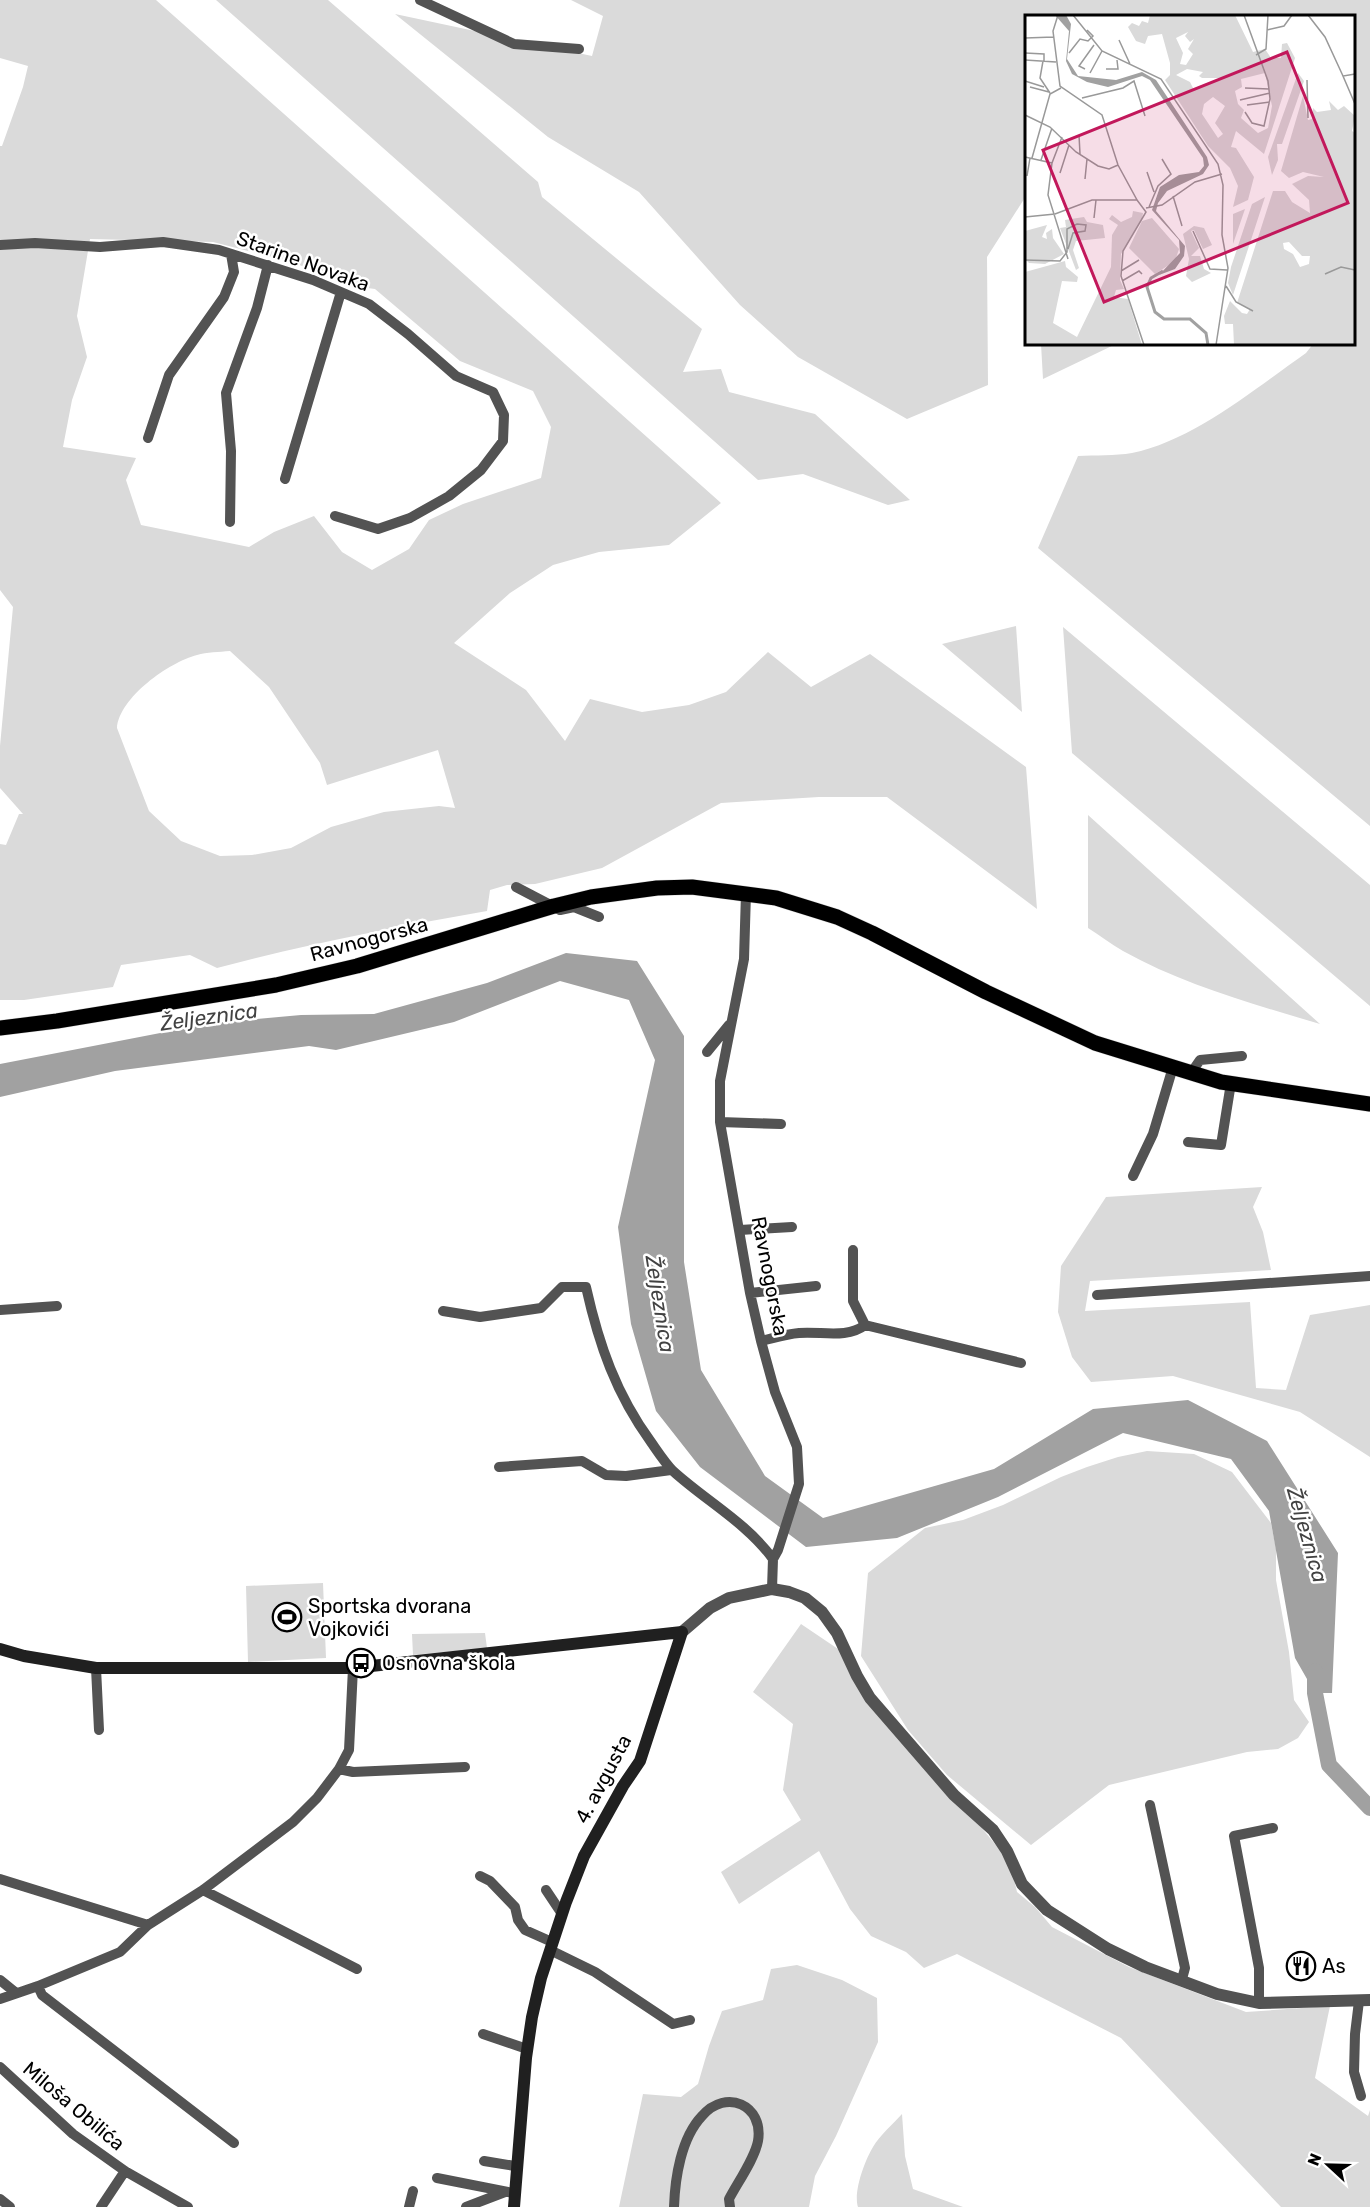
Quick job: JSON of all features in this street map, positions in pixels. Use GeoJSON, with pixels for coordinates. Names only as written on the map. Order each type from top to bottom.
{"type":"FeatureCollection","features":[{"type":"Feature","properties":{"kind":"main road","name":"Ravnogorska"},"geometry":{"type":"LineString","coordinates":[[0,1029],[276,985],[357,966],[554,906],[622,892],[692,887],[776,898],[837,917],[986,992],[1095,1042],[1173,1067],[1231,1083],[1370,1104]]}},
{"type":"Feature","properties":{"kind":"main road"},"geometry":{"type":"LineString","coordinates":[[0,1649],[24,1656],[96,1668],[353,1668],[682,1632]]}},
{"type":"Feature","properties":{"kind":"main road","name":"4. avgusta"},"geometry":{"type":"LineString","coordinates":[[514,2207],[509,2193],[515,2166],[527,2049],[536,1998],[551,1946],[584,1856],[617,1796],[640,1761],[682,1632]]}},
{"type":"Feature","properties":{"kind":"street"},"geometry":{"type":"LineString","coordinates":[[420,0],[514,44],[579,49]]}},
{"type":"Feature","properties":{"kind":"street","name":"Starine Novaka"},"geometry":{"type":"LineString","coordinates":[[0,244],[35,243],[100,247],[163,242],[219,250],[313,280],[369,304],[456,376],[493,392],[504,415],[503,441],[481,470],[448,496],[410,518],[378,529],[335,516]]}},
{"type":"Feature","properties":{"kind":"street"},"geometry":{"type":"LineString","coordinates":[[148,438],[169,375],[224,297],[234,272],[231,254]]}},
{"type":"Feature","properties":{"kind":"street"},"geometry":{"type":"LineString","coordinates":[[230,522],[231,451],[226,393],[257,308],[268,265]]}},
{"type":"Feature","properties":{"kind":"street"},"geometry":{"type":"LineString","coordinates":[[285,479],[341,292]]}},
{"type":"Feature","properties":{"kind":"street"},"geometry":{"type":"LineString","coordinates":[[516,887],[560,910],[574,907],[599,917]]}},
{"type":"Feature","properties":{"kind":"street","name":"Ravnogorska"},"geometry":{"type":"LineString","coordinates":[[746,893],[744,958],[720,1081],[720,1122],[750,1293],[761,1341],[775,1392],[797,1447],[799,1484],[776,1554],[772,1589]]}},
{"type":"Feature","properties":{"kind":"street"},"geometry":{"type":"LineString","coordinates":[[707,1052],[732,1023]]}},
{"type":"Feature","properties":{"kind":"street"},"geometry":{"type":"LineString","coordinates":[[1191,1072],[1200,1060],[1242,1056]]}},
{"type":"Feature","properties":{"kind":"street"},"geometry":{"type":"LineString","coordinates":[[1133,1176],[1153,1134],[1173,1067]]}},
{"type":"Feature","properties":{"kind":"street"},"geometry":{"type":"LineString","coordinates":[[1188,1142],[1221,1145],[1231,1083]]}},
{"type":"Feature","properties":{"kind":"street"},"geometry":{"type":"LineString","coordinates":[[720,1122],[781,1124]]}},
{"type":"Feature","properties":{"kind":"street"},"geometry":{"type":"LineString","coordinates":[[740,1230],[792,1227]]}},
{"type":"Feature","properties":{"kind":"street"},"geometry":{"type":"LineString","coordinates":[[853,1251],[853,1301],[865,1325],[1021,1363]]}},
{"type":"Feature","properties":{"kind":"street"},"geometry":{"type":"LineString","coordinates":[[1097,1295],[1370,1276]]}},
{"type":"Feature","properties":{"kind":"street"},"geometry":{"type":"LineString","coordinates":[[750,1293],[816,1286]]}},
{"type":"Feature","properties":{"kind":"street"},"geometry":{"type":"LineString","coordinates":[[443,1311],[480,1317],[541,1308],[562,1287],[586,1287],[596,1330],[609,1368],[635,1420],[671,1470],[776,1554]]}},
{"type":"Feature","properties":{"kind":"street"},"geometry":{"type":"LineString","coordinates":[[0,1310],[57,1306]]}},
{"type":"Feature","properties":{"kind":"street"},"geometry":{"type":"LineString","coordinates":[[761,1341],[799,1333],[847,1333],[859,1330],[865,1325]]}},
{"type":"Feature","properties":{"kind":"street"},"geometry":{"type":"LineString","coordinates":[[499,1467],[582,1461],[606,1475],[626,1476],[671,1470]]}},
{"type":"Feature","properties":{"kind":"street"},"geometry":{"type":"LineString","coordinates":[[682,1632],[710,1608],[729,1598],[772,1589],[805,1598],[822,1612],[837,1633],[870,1698],[954,1796],[993,1830],[1007,1851],[1022,1884],[1031,1896],[1047,1910],[1108,1949],[1145,1967],[1217,1994],[1259,2003],[1364,2001],[1355,2034],[1354,2072],[1361,2096]]}},
{"type":"Feature","properties":{"kind":"street"},"geometry":{"type":"LineString","coordinates":[[96,1668],[99,1730]]}},
{"type":"Feature","properties":{"kind":"street"},"geometry":{"type":"LineString","coordinates":[[0,1999],[120,1952],[148,1925],[203,1890],[293,1822],[317,1798],[339,1769],[349,1750],[353,1668]]}},
{"type":"Feature","properties":{"kind":"street"},"geometry":{"type":"LineString","coordinates":[[339,1769],[353,1772],[465,1767]]}},
{"type":"Feature","properties":{"kind":"street"},"geometry":{"type":"LineString","coordinates":[[1150,1805],[1185,1968],[1182,1979]]}},
{"type":"Feature","properties":{"kind":"street"},"geometry":{"type":"LineString","coordinates":[[1259,2003],[1259,1968],[1234,1836],[1273,1828]]}},
{"type":"Feature","properties":{"kind":"street"},"geometry":{"type":"LineString","coordinates":[[480,1876],[490,1881],[515,1907],[518,1920],[525,1930],[595,1972],[673,2024],[690,2020]]}},
{"type":"Feature","properties":{"kind":"street"},"geometry":{"type":"LineString","coordinates":[[0,1879],[148,1925]]}},
{"type":"Feature","properties":{"kind":"street"},"geometry":{"type":"LineString","coordinates":[[203,1890],[357,1969]]}},
{"type":"Feature","properties":{"kind":"street"},"geometry":{"type":"LineString","coordinates":[[546,1890],[562,1914]]}},
{"type":"Feature","properties":{"kind":"street"},"geometry":{"type":"LineString","coordinates":[[595,1972],[606,1987]]}},
{"type":"Feature","properties":{"kind":"street"},"geometry":{"type":"LineString","coordinates":[[0,1980],[16,1993]]}},
{"type":"Feature","properties":{"kind":"street"},"geometry":{"type":"LineString","coordinates":[[38,1986],[42,1995],[234,2143]]}},
{"type":"Feature","properties":{"kind":"street"},"geometry":{"type":"LineString","coordinates":[[483,2034],[527,2049]]}},
{"type":"Feature","properties":{"kind":"street","name":"Miloša Obilića"},"geometry":{"type":"LineString","coordinates":[[0,2067],[73,2134],[125,2171],[188,2207]]}},
{"type":"Feature","properties":{"kind":"street"},"geometry":{"type":"LineString","coordinates":[[674,2207],[681,2158],[694,2126],[702,2115],[719,2102],[733,2101],[743,2105],[751,2113],[758,2129],[755,2150],[729,2199],[730,2207]]}},
{"type":"Feature","properties":{"kind":"street"},"geometry":{"type":"LineString","coordinates":[[484,2161],[515,2166]]}},
{"type":"Feature","properties":{"kind":"street","name":"Miloša Obilića"},"geometry":{"type":"LineString","coordinates":[[101,2207],[125,2171]]}},
{"type":"Feature","properties":{"kind":"street"},"geometry":{"type":"LineString","coordinates":[[437,2178],[509,2193]]}},
{"type":"Feature","properties":{"kind":"street"},"geometry":{"type":"LineString","coordinates":[[409,2207],[413,2191]]}},
{"type":"Feature","properties":{"kind":"street"},"geometry":{"type":"LineString","coordinates":[[466,2207],[509,2193]]}},
{"type":"Feature","properties":{"kind":"street"},"geometry":{"type":"LineString","coordinates":[[0,2199],[10,2207]]}},
{"type":"Feature","properties":{"kind":"shaded area"},"geometry":{"type":"Polygon","coordinates":[[[0,0],[156,0],[721,503],[669,545],[599,552],[553,565],[510,593],[454,643],[526,690],[565,741],[590,699],[642,712],[689,705],[726,692],[768,652],[811,687],[870,654],[1026,767],[1037,909],[887,797],[819,797],[721,803],[602,868],[535,884],[507,885],[490,890],[487,911],[351,936],[217,968],[190,955],[121,965],[113,987],[24,1000],[0,1000],[0,844],[6,845],[19,814],[23,814],[0,788],[0,746],[13,607],[0,590],[0,146],[2,146],[23,87],[28,66],[0,58],[0,0]],[[90,239],[77,316],[87,357],[72,400],[63,447],[136,458],[126,480],[141,525],[249,547],[274,532],[314,516],[342,552],[372,570],[409,549],[429,520],[463,504],[541,478],[551,427],[533,391],[460,361],[375,289],[352,286],[292,262],[213,242],[90,239]],[[230,651],[201,654],[160,673],[126,705],[117,728],[149,811],[181,841],[220,856],[252,855],[291,848],[331,827],[384,812],[439,806],[455,808],[438,750],[327,785],[320,763],[269,687],[230,651]]]}},
{"type":"Feature","properties":{"kind":"shaded area"},"geometry":{"type":"Polygon","coordinates":[[[216,0],[328,0],[538,182],[542,197],[702,329],[683,372],[721,369],[729,392],[815,414],[910,500],[888,505],[803,474],[758,480],[216,0]]]}},
{"type":"Feature","properties":{"kind":"shaded area"},"geometry":{"type":"Polygon","coordinates":[[[571,0],[1370,0],[1370,826],[1038,548],[1078,456],[1125,454],[1155,447],[1223,412],[1306,353],[1312,345],[1355,345],[1355,15],[1025,15],[1025,198],[987,257],[988,385],[907,419],[798,357],[740,305],[639,192],[548,137],[395,14],[592,56],[603,16],[571,0]]]}},
{"type":"Feature","properties":{"kind":"shaded area"},"geometry":{"type":"Polygon","coordinates":[[[1041,345],[1114,345],[1043,379],[1041,345]]]}},
{"type":"Feature","properties":{"kind":"shaded area"},"geometry":{"type":"Polygon","coordinates":[[[1016,626],[1022,712],[942,644],[1016,626]]]}},
{"type":"Feature","properties":{"kind":"shaded area"},"geometry":{"type":"Polygon","coordinates":[[[1063,627],[1370,885],[1370,1006],[1072,753],[1063,627]]]}},
{"type":"Feature","properties":{"kind":"shaded area"},"geometry":{"type":"Polygon","coordinates":[[[1088,815],[1320,1024],[1194,984],[1123,951],[1088,928],[1088,815]]]}},
{"type":"Feature","properties":{"kind":"shaded area"},"geometry":{"type":"Polygon","coordinates":[[[1262,1187],[1253,1207],[1263,1232],[1271,1270],[1090,1281],[1085,1311],[1250,1302],[1256,1388],[1286,1390],[1310,1315],[1370,1305],[1370,1457],[1300,1412],[1173,1376],[1091,1382],[1072,1357],[1058,1312],[1061,1266],[1106,1197],[1262,1187]]]}},
{"type":"Feature","properties":{"kind":"shaded area"},"geometry":{"type":"Polygon","coordinates":[[[1147,1451],[1194,1454],[1232,1472],[1271,1523],[1276,1549],[1276,1580],[1289,1652],[1294,1700],[1309,1722],[1298,1738],[1278,1749],[1247,1752],[1109,1785],[1031,1845],[947,1775],[908,1730],[861,1656],[868,1573],[925,1528],[963,1520],[1003,1505],[1087,1467],[1147,1451]]]}},
{"type":"Feature","properties":{"kind":"shaded area"},"geometry":{"type":"Polygon","coordinates":[[[323,1583],[326,1658],[248,1662],[246,1586],[323,1583]]]}},
{"type":"Feature","properties":{"kind":"shaded area"},"geometry":{"type":"Polygon","coordinates":[[[801,1624],[841,1651],[868,1704],[981,1827],[1004,1855],[1017,1892],[1035,1907],[1052,1927],[1129,1967],[1246,2012],[1330,2006],[1315,2078],[1368,2116],[1370,2110],[1370,2207],[1281,2207],[1121,2038],[957,1954],[924,1968],[906,1952],[871,1936],[850,1909],[819,1851],[739,1904],[721,1872],[801,1820],[783,1790],[793,1724],[753,1692],[801,1624]]]}},
{"type":"Feature","properties":{"kind":"shaded area"},"geometry":{"type":"Polygon","coordinates":[[[485,1633],[487,1648],[413,1655],[412,1634],[485,1633]]]}},
{"type":"Feature","properties":{"kind":"shaded area"},"geometry":{"type":"Polygon","coordinates":[[[797,1965],[842,1980],[877,1998],[878,2042],[836,2136],[815,2176],[809,2207],[619,2207],[643,2094],[681,2097],[698,2084],[722,2011],[763,2000],[771,1969],[797,1965]]]}},
{"type":"Feature","properties":{"kind":"shaded area"},"geometry":{"type":"Polygon","coordinates":[[[902,2114],[905,2156],[913,2189],[963,2207],[858,2207],[858,2185],[870,2153],[879,2138],[902,2114]]]}},
{"type":"Feature","properties":{"kind":"water"},"geometry":{"type":"Polygon","coordinates":[[[566,953],[637,961],[684,1036],[684,1262],[701,1370],[765,1476],[823,1518],[994,1469],[1093,1409],[1188,1400],[1267,1441],[1338,1553],[1332,1693],[1315,1693],[1295,1658],[1269,1511],[1231,1459],[1123,1433],[998,1497],[897,1538],[806,1547],[700,1467],[656,1411],[631,1324],[618,1227],[655,1060],[629,1000],[560,981],[454,1022],[336,1050],[309,1046],[115,1071],[0,1097],[0,1064],[212,1023],[301,1015],[374,1014],[487,983],[566,953]]]}},
{"type":"Feature","properties":{"kind":"waterway","name":"Željeznica"},"geometry":{"type":"LineString","coordinates":[[1315,1671],[1315,1693],[1329,1765],[1370,1808]]}},
{"type":"Feature","properties":{"kind":"place","name":"Sportska dvorana Vojkovići"},"geometry":{"type":"Point","coordinates":[287,1617]}},
{"type":"Feature","properties":{"kind":"place","name":"Osnovna škola"},"geometry":{"type":"Point","coordinates":[361,1663]}},
{"type":"Feature","properties":{"kind":"place","name":"As"},"geometry":{"type":"Point","coordinates":[1301,1966]}}]}
